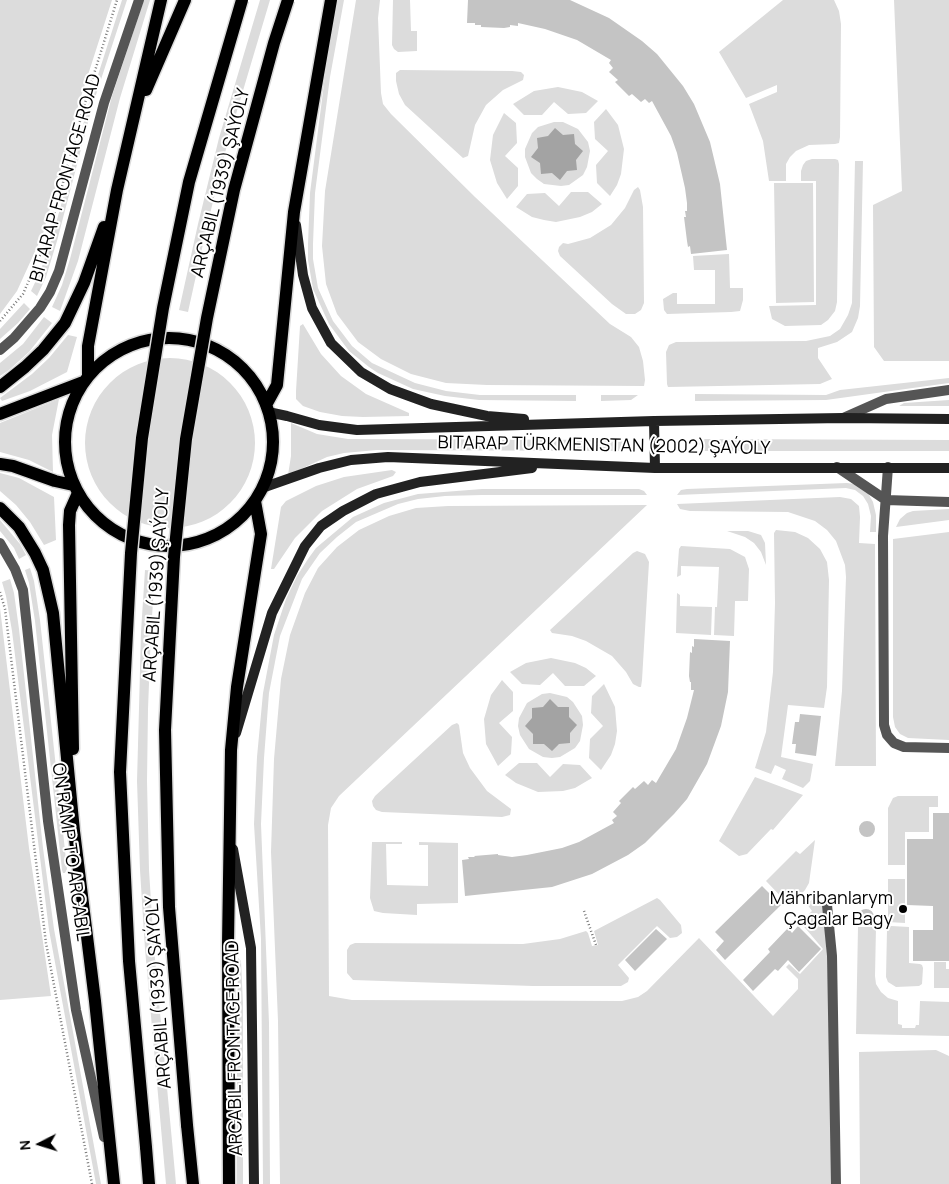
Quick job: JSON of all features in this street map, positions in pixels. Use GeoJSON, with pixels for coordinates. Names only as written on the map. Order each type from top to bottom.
{"type":"FeatureCollection","features":[{"type":"Feature","properties":{"kind":"main road"},"geometry":{"type":"LineString","coordinates":[[0,414],[12,411],[86,379],[116,352],[149,339],[186,339],[220,351],[248,374],[267,409],[272,431],[272,451],[269,470],[262,488],[255,500],[235,523],[209,539],[180,546],[149,545],[121,535],[96,518],[76,489],[66,459],[65,432],[71,406],[86,379],[88,346],[117,190],[161,0]]}},
{"type":"Feature","properties":{"kind":"main road"},"geometry":{"type":"LineString","coordinates":[[132,122],[185,0]]}},
{"type":"Feature","properties":{"kind":"main road","name":"ARÇABIL (1939) ŞAÝOLY"},"geometry":{"type":"LineString","coordinates":[[149,1184],[129,961],[120,772],[130,553],[142,438],[163,308],[189,182],[242,0]]}},
{"type":"Feature","properties":{"kind":"main road","name":"ARÇABIL (1939) ŞAÝOLY"},"geometry":{"type":"LineString","coordinates":[[193,1184],[169,908],[165,730],[174,557],[186,439],[207,318],[234,190],[274,42],[288,0]]}},
{"type":"Feature","properties":{"kind":"main road"},"geometry":{"type":"LineString","coordinates":[[267,409],[277,384],[294,212],[331,0]]}},
{"type":"Feature","properties":{"kind":"main road"},"geometry":{"type":"LineString","coordinates":[[0,387],[43,350],[64,323],[84,283],[117,190]]}},
{"type":"Feature","properties":{"kind":"main road"},"geometry":{"type":"LineString","coordinates":[[294,212],[303,275],[312,308],[330,343],[361,372],[390,389],[431,404],[487,416],[570,424]]}},
{"type":"Feature","properties":{"kind":"main road","name":"BITARAP TÜRKMENISTAN (2002) ŞAÝOLY"},"geometry":{"type":"LineString","coordinates":[[267,409],[319,425],[357,430],[654,421],[843,418],[949,419]]}},
{"type":"Feature","properties":{"kind":"main road"},"geometry":{"type":"LineString","coordinates":[[654,421],[655,468]]}},
{"type":"Feature","properties":{"kind":"main road","name":"BITARAP TÜRKMENISTAN (2002) ŞAÝOLY"},"geometry":{"type":"LineString","coordinates":[[262,488],[319,468],[351,460],[379,458],[655,468],[949,468]]}},
{"type":"Feature","properties":{"kind":"main road"},"geometry":{"type":"LineString","coordinates":[[0,464],[13,466],[76,489]]}},
{"type":"Feature","properties":{"kind":"main road"},"geometry":{"type":"LineString","coordinates":[[231,750],[272,613],[304,546],[321,526],[343,511],[376,494],[420,482],[568,464]]}},
{"type":"Feature","properties":{"kind":"main road"},"geometry":{"type":"LineString","coordinates":[[74,831],[72,620],[69,533],[70,511],[76,489]]}},
{"type":"Feature","properties":{"kind":"main road"},"geometry":{"type":"LineString","coordinates":[[229,1184],[229,823],[231,750],[237,687],[262,534],[255,500]]}},
{"type":"Feature","properties":{"kind":"main road"},"geometry":{"type":"LineString","coordinates":[[0,508],[19,527],[43,570],[53,613],[74,831],[95,1002],[114,1184]]}},
{"type":"Feature","properties":{"kind":"main road","name":"ARCABIL FRONTAGE ROAD"},"geometry":{"type":"LineString","coordinates":[[229,823],[251,948],[254,1184]]}},
{"type":"Feature","properties":{"kind":"street","name":"BITARAP FRONTAGE ROAD"},"geometry":{"type":"LineString","coordinates":[[0,350],[14,338],[40,308],[50,292],[58,271],[104,102],[139,0]]}},
{"type":"Feature","properties":{"kind":"street"},"geometry":{"type":"LineString","coordinates":[[843,418],[886,399],[949,390]]}},
{"type":"Feature","properties":{"kind":"street"},"geometry":{"type":"LineString","coordinates":[[837,467],[886,500],[949,502]]}},
{"type":"Feature","properties":{"kind":"street"},"geometry":{"type":"LineString","coordinates":[[888,467],[884,536],[884,725],[887,735],[894,743],[904,747],[949,748]]}},
{"type":"Feature","properties":{"kind":"street","name":"ON RAMP TO ARCABIL"},"geometry":{"type":"LineString","coordinates":[[0,543],[16,569],[23,590],[48,822],[76,1010],[111,1168]]}},
{"type":"Feature","properties":{"kind":"street"},"geometry":{"type":"LineString","coordinates":[[827,904],[832,956],[836,1184]]}},
{"type":"Feature","properties":{"kind":"path"},"geometry":{"type":"LineString","coordinates":[[0,321],[22,294],[48,237],[84,103],[117,0]]}},
{"type":"Feature","properties":{"kind":"path"},"geometry":{"type":"LineString","coordinates":[[0,592],[4,609],[46,943],[92,1184]]}},
{"type":"Feature","properties":{"kind":"path"},"geometry":{"type":"LineString","coordinates":[[584,911],[596,945]]}},
{"type":"Feature","properties":{"kind":"shaded area"},"geometry":{"type":"Polygon","coordinates":[[[0,0],[112,0],[79,103],[43,234],[17,291],[0,314],[0,0]]]}},
{"type":"Feature","properties":{"kind":"shaded area"},"geometry":{"type":"Polygon","coordinates":[[[122,0],[127,0],[92,107],[57,241],[46,277],[37,296],[31,291],[52,238],[89,103],[122,0]]]}},
{"type":"Feature","properties":{"kind":"shaded area"},"geometry":{"type":"Polygon","coordinates":[[[144,0],[150,0],[120,98],[78,261],[60,311],[52,307],[62,285],[70,259],[112,96],[144,0]]]}},
{"type":"Feature","properties":{"kind":"shaded area"},"geometry":{"type":"Polygon","coordinates":[[[260,0],[270,0],[228,141],[188,312],[179,310],[219,138],[260,0]]]}},
{"type":"Feature","properties":{"kind":"shaded area"},"geometry":{"type":"Polygon","coordinates":[[[337,0],[344,0],[330,77],[315,193],[313,244],[313,259],[318,288],[333,321],[352,346],[372,363],[415,383],[446,391],[480,395],[576,395],[576,401],[479,400],[445,396],[413,389],[369,367],[349,351],[329,324],[313,289],[308,260],[308,244],[310,193],[337,0]]]}},
{"type":"Feature","properties":{"kind":"shaded area"},"geometry":{"type":"Polygon","coordinates":[[[356,0],[380,0],[378,18],[383,104],[475,197],[610,324],[631,337],[639,347],[643,361],[644,386],[446,383],[411,374],[381,359],[358,342],[337,314],[326,284],[322,246],[325,191],[356,0]]]}},
{"type":"Feature","properties":{"kind":"shaded area"},"geometry":{"type":"Polygon","coordinates":[[[393,0],[410,0],[411,31],[417,31],[417,51],[398,52],[392,45],[393,0]]]}},
{"type":"Feature","properties":{"kind":"shaded area"},"geometry":{"type":"Polygon","coordinates":[[[783,0],[834,0],[839,11],[841,24],[840,137],[839,143],[809,145],[796,151],[786,164],[786,181],[769,181],[763,141],[749,104],[777,92],[777,85],[746,98],[719,52],[783,0]]]}},
{"type":"Feature","properties":{"kind":"shaded area"},"geometry":{"type":"Polygon","coordinates":[[[894,0],[949,0],[949,361],[884,361],[874,347],[873,205],[902,191],[894,0]]]}},
{"type":"Feature","properties":{"kind":"shaded area"},"geometry":{"type":"Polygon","coordinates":[[[400,70],[512,71],[521,72],[524,75],[523,80],[503,90],[486,105],[475,125],[468,156],[463,158],[405,105],[399,94],[396,81],[396,73],[400,70]]]}},
{"type":"Feature","properties":{"kind":"shaded area"},"geometry":{"type":"Polygon","coordinates":[[[558,87],[582,92],[598,101],[586,113],[568,114],[554,102],[542,115],[524,115],[513,104],[534,91],[558,87]]]}},
{"type":"Feature","properties":{"kind":"shaded area"},"geometry":{"type":"Polygon","coordinates":[[[606,109],[618,125],[624,149],[621,174],[610,196],[597,183],[596,165],[608,151],[595,139],[594,122],[606,109]]]}},
{"type":"Feature","properties":{"kind":"shaded area"},"geometry":{"type":"Polygon","coordinates":[[[504,113],[516,123],[517,143],[505,156],[518,168],[518,186],[507,199],[497,183],[490,160],[493,135],[504,113]]]}},
{"type":"Feature","properties":{"kind":"shaded area"},"geometry":{"type":"Polygon","coordinates":[[[554,122],[563,122],[578,129],[588,142],[590,151],[587,167],[583,175],[569,185],[544,184],[531,173],[525,157],[525,149],[532,133],[538,127],[554,122]]]}},
{"type":"Feature","properties":{"kind":"shaded area"},"geometry":{"type":"Polygon","coordinates":[[[555,128],[563,135],[574,134],[575,144],[583,151],[576,160],[577,170],[567,171],[560,180],[552,173],[541,174],[540,163],[531,157],[538,148],[537,138],[548,136],[555,128]]]}},
{"type":"Feature","properties":{"kind":"shaded area"},"geometry":{"type":"Polygon","coordinates":[[[812,159],[835,159],[838,160],[839,164],[837,302],[835,311],[821,325],[785,326],[772,319],[769,306],[816,305],[816,181],[801,181],[803,165],[806,161],[812,159]]]}},
{"type":"Feature","properties":{"kind":"shaded area"},"geometry":{"type":"Polygon","coordinates":[[[855,161],[863,161],[860,306],[858,318],[852,332],[837,342],[818,348],[818,358],[832,379],[820,384],[668,387],[666,352],[669,345],[676,342],[806,341],[830,336],[840,329],[852,303],[855,161]]]}},
{"type":"Feature","properties":{"kind":"shaded area"},"geometry":{"type":"Polygon","coordinates":[[[774,183],[813,183],[814,302],[776,303],[774,183]]]}},
{"type":"Feature","properties":{"kind":"shaded area"},"geometry":{"type":"Polygon","coordinates":[[[638,187],[643,207],[644,303],[641,310],[635,314],[626,314],[612,304],[560,256],[558,251],[563,243],[568,244],[590,238],[611,225],[625,208],[634,190],[638,187]]]}},
{"type":"Feature","properties":{"kind":"shaded area"},"geometry":{"type":"Polygon","coordinates":[[[571,192],[588,192],[602,204],[592,212],[580,217],[556,222],[532,217],[516,207],[527,194],[545,193],[559,206],[571,192]]]}},
{"type":"Feature","properties":{"kind":"shaded area"},"geometry":{"type":"Polygon","coordinates":[[[729,254],[730,288],[743,288],[743,300],[740,311],[667,314],[664,310],[663,299],[673,293],[677,293],[677,304],[715,304],[715,270],[694,270],[693,256],[729,254]]]}},
{"type":"Feature","properties":{"kind":"shaded area"},"geometry":{"type":"Polygon","coordinates":[[[24,303],[30,309],[0,339],[0,329],[24,303]]]}},
{"type":"Feature","properties":{"kind":"shaded area"},"geometry":{"type":"Polygon","coordinates":[[[44,317],[52,323],[29,352],[0,376],[0,363],[23,344],[44,317]]]}},
{"type":"Feature","properties":{"kind":"shaded area"},"geometry":{"type":"Polygon","coordinates":[[[303,324],[321,354],[341,376],[366,394],[409,413],[409,416],[342,416],[320,412],[303,406],[296,399],[296,391],[300,326],[303,324]]]}},
{"type":"Feature","properties":{"kind":"shaded area"},"geometry":{"type":"Polygon","coordinates":[[[68,335],[77,337],[67,372],[30,391],[2,401],[0,398],[32,374],[49,358],[68,335]]]}},
{"type":"Feature","properties":{"kind":"shaded area"},"geometry":{"type":"Polygon","coordinates":[[[178,358],[203,364],[224,377],[236,389],[252,418],[255,443],[254,460],[249,476],[236,497],[224,509],[195,525],[162,528],[137,522],[116,509],[104,497],[88,468],[85,435],[91,410],[104,389],[116,377],[145,361],[178,358]]]}},
{"type":"Feature","properties":{"kind":"shaded area"},"geometry":{"type":"Polygon","coordinates":[[[949,378],[949,383],[826,400],[695,401],[695,394],[826,395],[840,390],[949,378]]]}},
{"type":"Feature","properties":{"kind":"shaded area"},"geometry":{"type":"Polygon","coordinates":[[[601,395],[638,395],[631,400],[601,401],[601,395]]]}},
{"type":"Feature","properties":{"kind":"shaded area"},"geometry":{"type":"Polygon","coordinates":[[[59,399],[52,435],[53,472],[29,460],[0,452],[0,423],[59,399]]]}},
{"type":"Feature","properties":{"kind":"shaded area"},"geometry":{"type":"Polygon","coordinates":[[[949,400],[949,406],[899,406],[904,403],[949,400]]]}},
{"type":"Feature","properties":{"kind":"shaded area"},"geometry":{"type":"Polygon","coordinates":[[[291,423],[317,434],[348,439],[621,440],[626,444],[626,447],[621,451],[377,450],[344,453],[327,457],[288,475],[291,456],[291,423]]]}},
{"type":"Feature","properties":{"kind":"shaded area"},"geometry":{"type":"Polygon","coordinates":[[[705,439],[949,440],[949,451],[705,451],[702,450],[699,443],[705,439]]]}},
{"type":"Feature","properties":{"kind":"shaded area"},"geometry":{"type":"Polygon","coordinates":[[[392,470],[396,472],[393,476],[357,489],[322,511],[295,538],[274,569],[271,569],[281,507],[286,501],[316,486],[344,477],[392,470]]]}},
{"type":"Feature","properties":{"kind":"shaded area"},"geometry":{"type":"Polygon","coordinates":[[[0,473],[19,478],[54,497],[56,540],[44,545],[30,522],[16,505],[0,491],[0,473]]]}},
{"type":"Feature","properties":{"kind":"shaded area"},"geometry":{"type":"Polygon","coordinates":[[[855,484],[868,493],[873,502],[876,515],[876,532],[870,532],[871,516],[868,504],[863,496],[855,490],[846,488],[677,495],[681,490],[687,489],[855,484]]]}},
{"type":"Feature","properties":{"kind":"shaded area"},"geometry":{"type":"Polygon","coordinates":[[[482,489],[639,489],[647,495],[482,495],[418,499],[398,504],[356,522],[320,553],[302,579],[280,636],[269,693],[264,758],[261,824],[269,1023],[270,1184],[263,1184],[261,939],[254,824],[257,757],[263,693],[274,635],[286,599],[308,559],[316,548],[353,517],[384,503],[418,494],[482,489]]]}},
{"type":"Feature","properties":{"kind":"shaded area"},"geometry":{"type":"Polygon","coordinates":[[[840,497],[851,499],[859,506],[859,543],[875,544],[876,766],[835,766],[842,691],[846,577],[845,565],[836,541],[827,530],[815,521],[788,512],[690,511],[680,509],[677,504],[840,497]]]}},
{"type":"Feature","properties":{"kind":"shaded area"},"geometry":{"type":"Polygon","coordinates":[[[647,505],[339,796],[331,808],[328,825],[329,996],[352,1000],[622,1001],[638,997],[647,991],[699,938],[773,1016],[798,989],[798,979],[786,967],[789,964],[800,974],[823,949],[800,922],[812,911],[807,904],[817,895],[824,904],[828,976],[832,1184],[280,1184],[278,1021],[271,852],[274,759],[281,679],[290,635],[305,593],[318,568],[337,547],[359,530],[389,516],[416,508],[448,506],[647,505]]]}},
{"type":"Feature","properties":{"kind":"shaded area"},"geometry":{"type":"Polygon","coordinates":[[[949,509],[949,520],[896,527],[900,519],[907,513],[949,509]]]}},
{"type":"Feature","properties":{"kind":"shaded area"},"geometry":{"type":"Polygon","coordinates":[[[0,520],[20,544],[26,555],[19,559],[14,548],[0,531],[0,520]]]}},
{"type":"Feature","properties":{"kind":"shaded area"},"geometry":{"type":"Polygon","coordinates":[[[776,530],[795,532],[808,538],[820,549],[827,562],[829,580],[827,687],[824,708],[788,705],[781,757],[813,764],[810,781],[803,788],[782,779],[786,770],[775,765],[771,774],[755,768],[766,732],[773,672],[775,603],[774,533],[776,530]]]}},
{"type":"Feature","properties":{"kind":"shaded area"},"geometry":{"type":"Polygon","coordinates":[[[727,531],[748,531],[761,535],[765,543],[766,565],[761,552],[754,543],[745,537],[727,531]]]}},
{"type":"Feature","properties":{"kind":"shaded area"},"geometry":{"type":"Polygon","coordinates":[[[949,532],[949,740],[908,738],[900,734],[895,727],[893,717],[893,539],[949,532]]]}},
{"type":"Feature","properties":{"kind":"shaded area"},"geometry":{"type":"Polygon","coordinates":[[[681,546],[730,549],[745,557],[749,569],[748,601],[735,601],[734,636],[714,635],[719,567],[681,566],[681,575],[677,577],[679,549],[681,546]]]}},
{"type":"Feature","properties":{"kind":"shaded area"},"geometry":{"type":"Polygon","coordinates":[[[637,551],[645,554],[649,562],[641,687],[633,684],[626,672],[612,656],[586,641],[572,636],[552,633],[550,630],[637,551]]]}},
{"type":"Feature","properties":{"kind":"shaded area"},"geometry":{"type":"Polygon","coordinates":[[[30,568],[40,620],[67,869],[65,873],[62,870],[35,621],[25,570],[30,568]]]}},
{"type":"Feature","properties":{"kind":"shaded area"},"geometry":{"type":"Polygon","coordinates":[[[145,570],[155,571],[148,709],[149,870],[154,948],[176,1184],[166,1184],[145,949],[140,870],[137,781],[141,632],[145,570]]]}},
{"type":"Feature","properties":{"kind":"shaded area"},"geometry":{"type":"Polygon","coordinates":[[[10,579],[19,629],[43,848],[54,929],[101,1184],[96,1184],[49,930],[12,631],[2,582],[10,579]]]}},
{"type":"Feature","properties":{"kind":"shaded area"},"geometry":{"type":"Polygon","coordinates":[[[677,593],[680,595],[680,606],[712,607],[711,635],[676,633],[677,593]]]}},
{"type":"Feature","properties":{"kind":"shaded area"},"geometry":{"type":"Polygon","coordinates":[[[0,608],[29,848],[51,996],[0,1000],[0,608]]]}},
{"type":"Feature","properties":{"kind":"shaded area"},"geometry":{"type":"Polygon","coordinates":[[[551,658],[575,663],[586,668],[596,676],[584,686],[565,686],[553,673],[540,685],[522,684],[510,672],[526,663],[551,658]]]}},
{"type":"Feature","properties":{"kind":"shaded area"},"geometry":{"type":"Polygon","coordinates":[[[502,680],[513,692],[513,711],[499,723],[512,737],[511,754],[498,766],[486,744],[484,719],[491,695],[502,680]]]}},
{"type":"Feature","properties":{"kind":"shaded area"},"geometry":{"type":"Polygon","coordinates":[[[604,684],[615,707],[617,731],[611,755],[601,770],[589,758],[590,739],[603,726],[591,713],[592,696],[604,684]]]}},
{"type":"Feature","properties":{"kind":"shaded area"},"geometry":{"type":"Polygon","coordinates":[[[550,693],[567,697],[573,702],[582,716],[583,725],[580,741],[575,748],[560,757],[552,758],[543,757],[529,749],[520,735],[518,726],[519,718],[527,703],[542,694],[550,693]]]}},
{"type":"Feature","properties":{"kind":"shaded area"},"geometry":{"type":"Polygon","coordinates":[[[550,699],[558,707],[569,707],[569,717],[577,725],[570,733],[570,743],[559,744],[552,751],[544,744],[533,744],[533,734],[525,726],[532,718],[532,708],[543,707],[550,699]]]}},
{"type":"Feature","properties":{"kind":"shaded area"},"geometry":{"type":"Polygon","coordinates":[[[457,723],[459,725],[463,753],[470,768],[487,791],[511,809],[510,815],[502,817],[382,812],[376,810],[372,801],[375,796],[452,725],[457,723]]]}},
{"type":"Feature","properties":{"kind":"shaded area"},"geometry":{"type":"Polygon","coordinates":[[[519,763],[537,763],[550,777],[563,764],[580,765],[592,778],[575,788],[563,791],[538,792],[516,783],[505,775],[519,763]]]}},
{"type":"Feature","properties":{"kind":"shaded area"},"geometry":{"type":"Polygon","coordinates":[[[755,777],[803,795],[773,830],[771,829],[747,854],[739,856],[719,841],[755,777]]]}},
{"type":"Feature","properties":{"kind":"shaded area"},"geometry":{"type":"Polygon","coordinates":[[[898,796],[938,796],[938,807],[929,807],[929,832],[905,832],[905,865],[888,865],[888,808],[893,798],[898,796]]]}},
{"type":"Feature","properties":{"kind":"shaded area"},"geometry":{"type":"Polygon","coordinates":[[[815,840],[809,883],[790,906],[766,881],[796,851],[800,854],[815,840]]]}},
{"type":"Feature","properties":{"kind":"shaded area"},"geometry":{"type":"Polygon","coordinates":[[[372,842],[402,842],[402,844],[386,844],[387,885],[428,886],[428,845],[419,845],[419,842],[458,843],[458,903],[417,904],[417,915],[374,911],[370,898],[372,842]]]}},
{"type":"Feature","properties":{"kind":"shaded area"},"geometry":{"type":"Polygon","coordinates":[[[888,879],[905,879],[905,923],[888,922],[888,879]]]}},
{"type":"Feature","properties":{"kind":"shaded area"},"geometry":{"type":"Polygon","coordinates":[[[657,898],[681,925],[682,933],[677,937],[670,938],[657,926],[618,965],[629,978],[628,982],[621,986],[533,986],[353,980],[347,973],[347,950],[350,945],[355,943],[523,944],[560,939],[586,931],[592,946],[598,945],[594,931],[657,898]]]}},
{"type":"Feature","properties":{"kind":"shaded area"},"geometry":{"type":"Polygon","coordinates":[[[891,926],[909,927],[909,963],[920,964],[923,968],[922,984],[919,986],[896,987],[888,982],[886,977],[887,930],[891,926]]]}},
{"type":"Feature","properties":{"kind":"shaded area"},"geometry":{"type":"Polygon","coordinates":[[[858,927],[876,927],[876,984],[888,998],[898,1001],[898,1024],[902,1025],[902,1028],[915,1028],[916,1025],[919,1025],[920,1001],[949,1002],[949,1036],[856,1034],[858,927]]]}},
{"type":"Feature","properties":{"kind":"shaded area"},"geometry":{"type":"Polygon","coordinates":[[[238,958],[241,961],[243,1003],[243,1184],[237,1184],[238,958]]]}},
{"type":"Feature","properties":{"kind":"shaded area"},"geometry":{"type":"Polygon","coordinates":[[[934,962],[946,962],[946,969],[949,969],[949,988],[934,988],[934,962]]]}},
{"type":"Feature","properties":{"kind":"shaded area"},"geometry":{"type":"Polygon","coordinates":[[[936,1050],[949,1056],[949,1184],[860,1184],[859,1052],[936,1050]]]}},
{"type":"Feature","properties":{"kind":"building"},"geometry":{"type":"Polygon","coordinates":[[[468,0],[570,0],[609,18],[657,54],[683,86],[694,104],[710,142],[720,184],[727,250],[691,254],[690,246],[688,247],[684,217],[686,217],[685,211],[687,211],[685,188],[671,136],[652,101],[649,103],[645,99],[641,102],[632,94],[629,96],[615,82],[618,80],[609,72],[613,68],[609,63],[611,60],[577,40],[545,29],[518,23],[518,26],[510,25],[510,27],[504,28],[481,27],[481,25],[475,25],[475,23],[467,23],[468,0]]]}},
{"type":"Feature","properties":{"kind":"building"},"geometry":{"type":"Polygon","coordinates":[[[694,639],[730,641],[728,692],[721,726],[707,764],[687,799],[674,814],[645,843],[628,855],[592,874],[552,887],[465,896],[462,860],[474,856],[498,854],[512,857],[527,855],[562,848],[579,842],[614,823],[612,820],[617,816],[613,812],[621,803],[619,801],[633,787],[635,789],[644,781],[648,785],[652,780],[656,783],[676,749],[687,718],[694,690],[691,690],[689,676],[690,652],[692,653],[692,646],[694,647],[694,639]]]}},
{"type":"Feature","properties":{"kind":"building"},"geometry":{"type":"Polygon","coordinates":[[[800,714],[821,716],[816,756],[795,753],[796,744],[792,744],[795,722],[799,722],[800,714]]]}},
{"type":"Feature","properties":{"kind":"building"},"geometry":{"type":"Polygon","coordinates":[[[933,813],[949,813],[949,961],[913,961],[913,930],[933,930],[933,906],[907,905],[907,839],[933,839],[933,813]]]}},
{"type":"Feature","properties":{"kind":"building"},"geometry":{"type":"Polygon","coordinates":[[[867,821],[873,823],[875,829],[873,835],[867,837],[861,835],[859,829],[861,823],[867,821]]]}},
{"type":"Feature","properties":{"kind":"building"},"geometry":{"type":"Polygon","coordinates":[[[762,886],[781,905],[725,960],[716,950],[724,941],[715,932],[762,886]]]}},
{"type":"Feature","properties":{"kind":"building"},"geometry":{"type":"Polygon","coordinates":[[[866,909],[872,911],[874,917],[872,923],[866,925],[860,923],[858,917],[860,911],[866,909]]]}},
{"type":"Feature","properties":{"kind":"building"},"geometry":{"type":"Polygon","coordinates":[[[798,926],[821,949],[799,972],[788,960],[778,971],[775,969],[753,991],[743,980],[770,952],[768,949],[788,928],[792,933],[798,926]]]}},
{"type":"Feature","properties":{"kind":"building"},"geometry":{"type":"Polygon","coordinates":[[[656,929],[667,939],[635,971],[625,960],[656,929]]]}},
{"type":"Feature","properties":{"kind":"place","name":"Mähribanlarym Çagalar Bagy"},"geometry":{"type":"Point","coordinates":[903,909]}}]}
